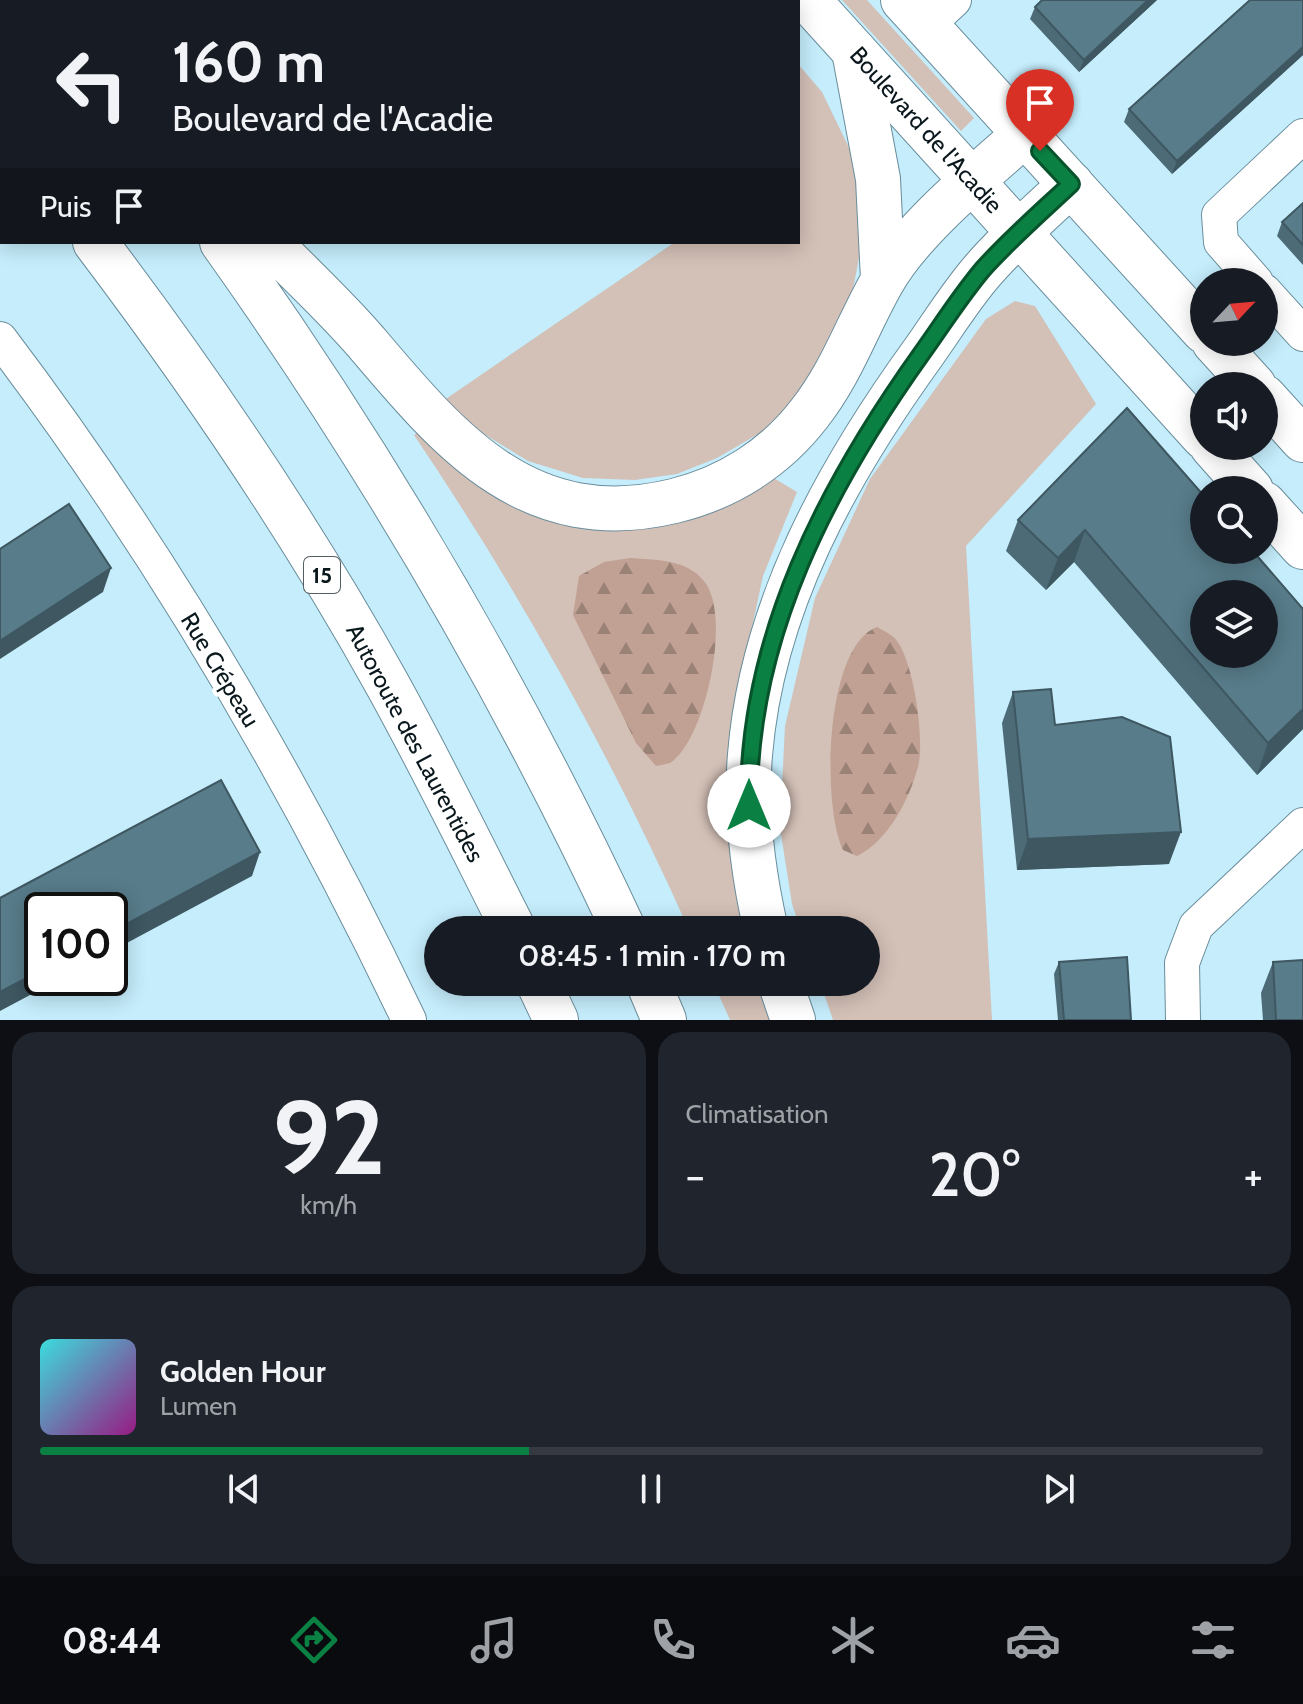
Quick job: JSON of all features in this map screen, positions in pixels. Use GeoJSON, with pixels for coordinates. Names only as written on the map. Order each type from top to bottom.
{"type":"FeatureCollection","features":[{"type":"Feature","properties":{"kind":"main road","name":"Boulevard de l'Acadie"},"geometry":{"type":"LineString","coordinates":[[808,0],[1190,421]]}},
{"type":"Feature","properties":{"kind":"main road"},"geometry":{"type":"LineString","coordinates":[[928,8],[1025,134],[1190,316]]}},
{"type":"Feature","properties":{"kind":"main road"},"geometry":{"type":"LineString","coordinates":[[854,51],[878,179],[883,279]]}},
{"type":"Feature","properties":{"kind":"main road"},"geometry":{"type":"LineString","coordinates":[[271,244],[364,339],[427,414],[480,463],[539,493],[603,508],[659,505],[732,481],[774,451],[820,400],[841,366],[883,279],[926,227],[1025,134]]}},
{"type":"Feature","properties":{"kind":"main road"},"geometry":{"type":"LineString","coordinates":[[764,916],[750,823],[750,754],[768,659],[787,596],[817,524],[857,450],[965,294],[1019,232],[1071,184]]}},
{"type":"Feature","properties":{"kind":"main road","name":"Autoroute des Laurentides"},"geometry":{"type":"LineString","coordinates":[[96,244],[212,404],[310,554],[385,680],[507,916]]}},
{"type":"Feature","properties":{"kind":"main road"},"geometry":{"type":"LineString","coordinates":[[223,244],[315,377],[445,586],[548,770],[617,916]]}},
{"type":"Feature","properties":{"kind":"main road"},"geometry":{"type":"LineString","coordinates":[[1227,356],[1241,372]]}},
{"type":"Feature","properties":{"kind":"main road"},"geometry":{"type":"LineString","coordinates":[[1278,412],[1303,440]]}},
{"type":"Feature","properties":{"kind":"main road"},"geometry":{"type":"LineString","coordinates":[[1224,460],[1239,476]]}},
{"type":"Feature","properties":{"kind":"main road"},"geometry":{"type":"LineString","coordinates":[[1278,519],[1303,547]]}},
{"type":"Feature","properties":{"kind":"main road"},"geometry":{"type":"LineString","coordinates":[[545,996],[556,1020]]}},
{"type":"Feature","properties":{"kind":"main road"},"geometry":{"type":"LineString","coordinates":[[654,996],[664,1020]]}},
{"type":"Feature","properties":{"kind":"main road"},"geometry":{"type":"LineString","coordinates":[[785,996],[793,1020]]}},
{"type":"Feature","properties":{"kind":"street"},"geometry":{"type":"LineString","coordinates":[[1244,268],[1221,242],[1217,229],[1219,215],[1303,136]]}},
{"type":"Feature","properties":{"kind":"street"},"geometry":{"type":"LineString","coordinates":[[1278,306],[1303,334]]}},
{"type":"Feature","properties":{"kind":"street","name":"Rue Crépeau"},"geometry":{"type":"LineString","coordinates":[[0,339],[129,521],[220,666],[357,912],[409,1020]]}},
{"type":"Feature","properties":{"kind":"street"},"geometry":{"type":"LineString","coordinates":[[1183,1020],[1182,963],[1196,926],[1303,825]]}},
{"type":"Feature","properties":{"kind":"shaded area"},"geometry":{"type":"Polygon","coordinates":[[[842,0],[867,0],[974,118],[961,131],[842,0]]]}},
{"type":"Feature","properties":{"kind":"shaded area"},"geometry":{"type":"Polygon","coordinates":[[[800,66],[822,92],[854,158],[862,242],[851,300],[824,362],[792,404],[760,433],[717,458],[677,474],[635,480],[583,478],[528,461],[437,405],[672,244],[800,244],[800,66]]]}},
{"type":"Feature","properties":{"kind":"shaded area"},"geometry":{"type":"Polygon","coordinates":[[[1015,301],[1035,306],[1096,404],[966,546],[992,1020],[833,1020],[825,996],[880,996],[880,916],[796,916],[780,828],[785,726],[815,598],[870,479],[986,319],[1015,301]]]}},
{"type":"Feature","properties":{"kind":"shaded area"},"geometry":{"type":"Polygon","coordinates":[[[424,428],[508,499],[767,474],[797,492],[763,576],[736,701],[754,916],[683,916],[596,738],[562,676],[490,554],[414,435],[424,428]]]}},
{"type":"Feature","properties":{"kind":"shaded area"},"geometry":{"type":"Polygon","coordinates":[[[719,996],[773,996],[781,1020],[730,1020],[719,996]]]}},
{"type":"Feature","properties":{"kind":"green space"},"geometry":{"type":"Polygon","coordinates":[[[630,558],[660,560],[689,568],[704,581],[712,597],[716,620],[712,674],[696,726],[686,746],[674,760],[656,766],[636,743],[573,615],[579,576],[604,562],[630,558]]]}},
{"type":"Feature","properties":{"kind":"green space"},"geometry":{"type":"Polygon","coordinates":[[[877,627],[891,635],[903,652],[916,702],[920,755],[914,780],[896,818],[878,840],[857,856],[843,850],[836,829],[832,800],[832,730],[846,664],[859,641],[877,627]]]}},
{"type":"Feature","properties":{"kind":"building"},"geometry":{"type":"Polygon","coordinates":[[[1042,0],[1148,0],[1084,60],[1035,7],[1042,0]]]}},
{"type":"Feature","properties":{"kind":"building"},"geometry":{"type":"Polygon","coordinates":[[[1250,0],[1303,0],[1303,47],[1177,161],[1129,109],[1250,0]]]}},
{"type":"Feature","properties":{"kind":"building"},"geometry":{"type":"Polygon","coordinates":[[[1303,203],[1303,245],[1282,222],[1303,203]]]}},
{"type":"Feature","properties":{"kind":"building"},"geometry":{"type":"Polygon","coordinates":[[[1127,408],[1190,480],[1190,564],[1264,564],[1278,580],[1190,580],[1190,652],[1085,530],[1058,558],[1018,520],[1127,408]]]}},
{"type":"Feature","properties":{"kind":"building"},"geometry":{"type":"Polygon","coordinates":[[[69,504],[111,568],[0,641],[0,549],[69,504]]]}},
{"type":"Feature","properties":{"kind":"building"},"geometry":{"type":"Polygon","coordinates":[[[1278,580],[1303,609],[1303,709],[1268,743],[1204,668],[1278,668],[1278,580]]]}},
{"type":"Feature","properties":{"kind":"building"},"geometry":{"type":"Polygon","coordinates":[[[1051,689],[1055,725],[1122,717],[1170,737],[1181,832],[1028,839],[1013,692],[1051,689]]]}},
{"type":"Feature","properties":{"kind":"building"},"geometry":{"type":"Polygon","coordinates":[[[221,780],[260,852],[128,923],[128,892],[24,892],[24,979],[0,992],[0,898],[221,780]]]}},
{"type":"Feature","properties":{"kind":"building"},"geometry":{"type":"Polygon","coordinates":[[[1127,957],[1131,1020],[1064,1020],[1059,962],[1127,957]]]}},
{"type":"Feature","properties":{"kind":"building"},"geometry":{"type":"Polygon","coordinates":[[[1303,960],[1303,1020],[1276,1020],[1273,962],[1303,960]]]}},
{"type":"Feature","properties":{"kind":"route"},"geometry":{"type":"LineString","coordinates":[[749,806],[750,754],[768,659],[787,596],[817,524],[857,450],[965,294],[1019,232],[1071,184],[1040,151]]}}]}
